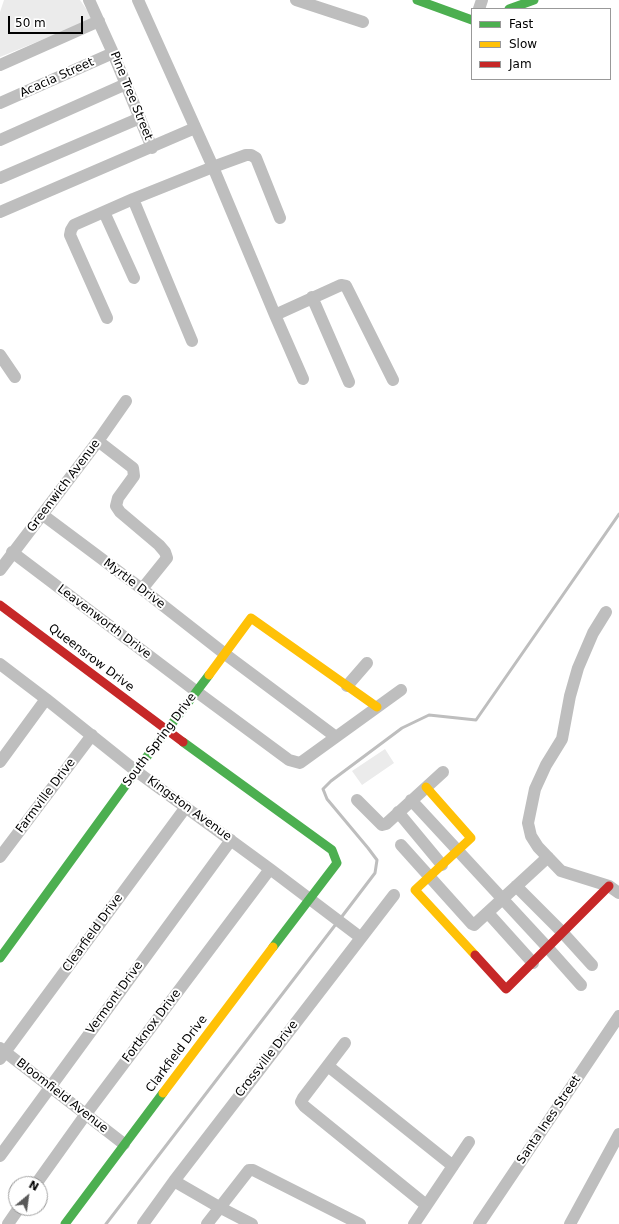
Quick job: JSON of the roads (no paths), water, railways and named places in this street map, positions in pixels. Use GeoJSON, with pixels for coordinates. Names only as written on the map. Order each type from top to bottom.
{"type":"FeatureCollection","features":[{"type":"Feature","properties":{"kind":"street","name":"Pine Tree Street"},"geometry":{"type":"LineString","coordinates":[[89,0],[113,53],[152,148]]}},
{"type":"Feature","properties":{"kind":"street"},"geometry":{"type":"LineString","coordinates":[[138,0],[213,167],[303,379]]}},
{"type":"Feature","properties":{"kind":"street"},"geometry":{"type":"LineString","coordinates":[[296,0],[363,22]]}},
{"type":"Feature","properties":{"kind":"street"},"geometry":{"type":"LineString","coordinates":[[417,0],[443,4],[471,19]]}},
{"type":"Feature","properties":{"kind":"street"},"geometry":{"type":"LineString","coordinates":[[512,8],[534,0]]}},
{"type":"Feature","properties":{"kind":"street"},"geometry":{"type":"LineString","coordinates":[[0,64],[99,21]]}},
{"type":"Feature","properties":{"kind":"street","name":"Acacia Street"},"geometry":{"type":"LineString","coordinates":[[0,103],[113,53]]}},
{"type":"Feature","properties":{"kind":"street"},"geometry":{"type":"LineString","coordinates":[[0,140],[126,84]]}},
{"type":"Feature","properties":{"kind":"street"},"geometry":{"type":"LineString","coordinates":[[0,178],[140,118]]}},
{"type":"Feature","properties":{"kind":"street"},"geometry":{"type":"LineString","coordinates":[[0,212],[152,148],[195,128]]}},
{"type":"Feature","properties":{"kind":"street"},"geometry":{"type":"LineString","coordinates":[[107,318],[70,235],[74,225],[133,199],[246,155],[251,155],[256,158],[280,218]]}},
{"type":"Feature","properties":{"kind":"street"},"geometry":{"type":"LineString","coordinates":[[133,199],[192,340]]}},
{"type":"Feature","properties":{"kind":"street"},"geometry":{"type":"LineString","coordinates":[[104,212],[134,278]]}},
{"type":"Feature","properties":{"kind":"street"},"geometry":{"type":"LineString","coordinates":[[275,315],[341,285],[346,286],[393,380]]}},
{"type":"Feature","properties":{"kind":"street"},"geometry":{"type":"LineString","coordinates":[[312,297],[349,382]]}},
{"type":"Feature","properties":{"kind":"street"},"geometry":{"type":"LineString","coordinates":[[0,355],[15,377]]}},
{"type":"Feature","properties":{"kind":"street","name":"Greenwich Avenue"},"geometry":{"type":"LineString","coordinates":[[0,570],[12,552],[43,515],[126,401]]}},
{"type":"Feature","properties":{"kind":"street"},"geometry":{"type":"LineString","coordinates":[[98,441],[133,468],[134,476],[118,498],[116,506],[120,512],[160,545],[167,558],[142,589]]}},
{"type":"Feature","properties":{"kind":"street","name":"Myrtle Drive"},"geometry":{"type":"LineString","coordinates":[[43,515],[336,737]]}},
{"type":"Feature","properties":{"kind":"street","name":"Leavenworth Drive"},"geometry":{"type":"LineString","coordinates":[[12,552],[289,760],[300,763],[336,737]]}},
{"type":"Feature","properties":{"kind":"street","name":"Queensrow Drive"},"geometry":{"type":"LineString","coordinates":[[0,605],[167,730],[332,850],[337,863],[310,899]]}},
{"type":"Feature","properties":{"kind":"street"},"geometry":{"type":"LineString","coordinates":[[606,612],[593,633],[578,668],[570,696],[562,739],[546,765],[535,789],[528,823],[531,836],[538,847],[561,871],[614,890]]}},
{"type":"Feature","properties":{"kind":"street","name":"South Spring Drive"},"geometry":{"type":"LineString","coordinates":[[0,958],[136,771],[197,692],[251,618],[377,707]]}},
{"type":"Feature","properties":{"kind":"street"},"geometry":{"type":"LineString","coordinates":[[347,686],[367,663]]}},
{"type":"Feature","properties":{"kind":"street","name":"Kingston Avenue"},"geometry":{"type":"LineString","coordinates":[[1,667],[46,699],[136,771],[270,869],[360,938]]}},
{"type":"Feature","properties":{"kind":"street"},"geometry":{"type":"LineString","coordinates":[[336,737],[402,690]]}},
{"type":"Feature","properties":{"kind":"street"},"geometry":{"type":"LineString","coordinates":[[0,762],[46,699]]}},
{"type":"Feature","properties":{"kind":"street","name":"Farmville Drive"},"geometry":{"type":"LineString","coordinates":[[0,857],[92,735]]}},
{"type":"Feature","properties":{"kind":"street"},"geometry":{"type":"LineString","coordinates":[[357,800],[382,825],[386,824],[443,772]]}},
{"type":"Feature","properties":{"kind":"street"},"geometry":{"type":"LineString","coordinates":[[426,787],[470,836],[470,840],[415,890],[506,988],[563,933],[614,890]]}},
{"type":"Feature","properties":{"kind":"street"},"geometry":{"type":"LineString","coordinates":[[411,800],[581,985]]}},
{"type":"Feature","properties":{"kind":"street","name":"Clearfield Drive"},"geometry":{"type":"LineString","coordinates":[[2,1053],[186,808]]}},
{"type":"Feature","properties":{"kind":"street"},"geometry":{"type":"LineString","coordinates":[[398,812],[442,865]]}},
{"type":"Feature","properties":{"kind":"street","name":"Vermont Drive"},"geometry":{"type":"LineString","coordinates":[[0,1156],[231,840]]}},
{"type":"Feature","properties":{"kind":"street"},"geometry":{"type":"LineString","coordinates":[[401,845],[472,924],[476,924],[548,857]]}},
{"type":"Feature","properties":{"kind":"street","name":"Fortknox Drive"},"geometry":{"type":"LineString","coordinates":[[42,1176],[86,1114],[270,869]]}},
{"type":"Feature","properties":{"kind":"street"},"geometry":{"type":"LineString","coordinates":[[516,886],[563,933],[592,965]]}},
{"type":"Feature","properties":{"kind":"street","name":"Crossville Drive"},"geometry":{"type":"LineString","coordinates":[[143,1224],[174,1181],[394,895]]}},
{"type":"Feature","properties":{"kind":"street","name":"Clarkfield Drive"},"geometry":{"type":"LineString","coordinates":[[65,1224],[310,899]]}},
{"type":"Feature","properties":{"kind":"street"},"geometry":{"type":"LineString","coordinates":[[488,913],[533,963]]}},
{"type":"Feature","properties":{"kind":"street","name":"Santa Ines Street"},"geometry":{"type":"LineString","coordinates":[[479,1224],[619,1016]]}},
{"type":"Feature","properties":{"kind":"street"},"geometry":{"type":"LineString","coordinates":[[345,1044],[301,1102],[426,1205]]}},
{"type":"Feature","properties":{"kind":"street","name":"Bloomfield Avenue"},"geometry":{"type":"LineString","coordinates":[[2,1053],[50,1086],[124,1144]]}},
{"type":"Feature","properties":{"kind":"street"},"geometry":{"type":"LineString","coordinates":[[328,1066],[453,1166]]}},
{"type":"Feature","properties":{"kind":"street"},"geometry":{"type":"LineString","coordinates":[[570,1224],[619,1134]]}},
{"type":"Feature","properties":{"kind":"street"},"geometry":{"type":"LineString","coordinates":[[414,1224],[469,1142]]}},
{"type":"Feature","properties":{"kind":"street"},"geometry":{"type":"LineString","coordinates":[[207,1224],[249,1170],[253,1170],[360,1224]]}},
{"type":"Feature","properties":{"kind":"street"},"geometry":{"type":"LineString","coordinates":[[174,1181],[219,1208],[252,1224]]}},
{"type":"Feature","properties":{"kind":"waterway"},"geometry":{"type":"LineString","coordinates":[[340,919],[375,873],[377,860],[327,799],[323,789],[331,781],[402,728],[429,715],[476,720],[619,514]]}},
{"type":"Feature","properties":{"kind":"waterway"},"geometry":{"type":"LineString","coordinates":[[106,1224],[336,924]]}}]}
